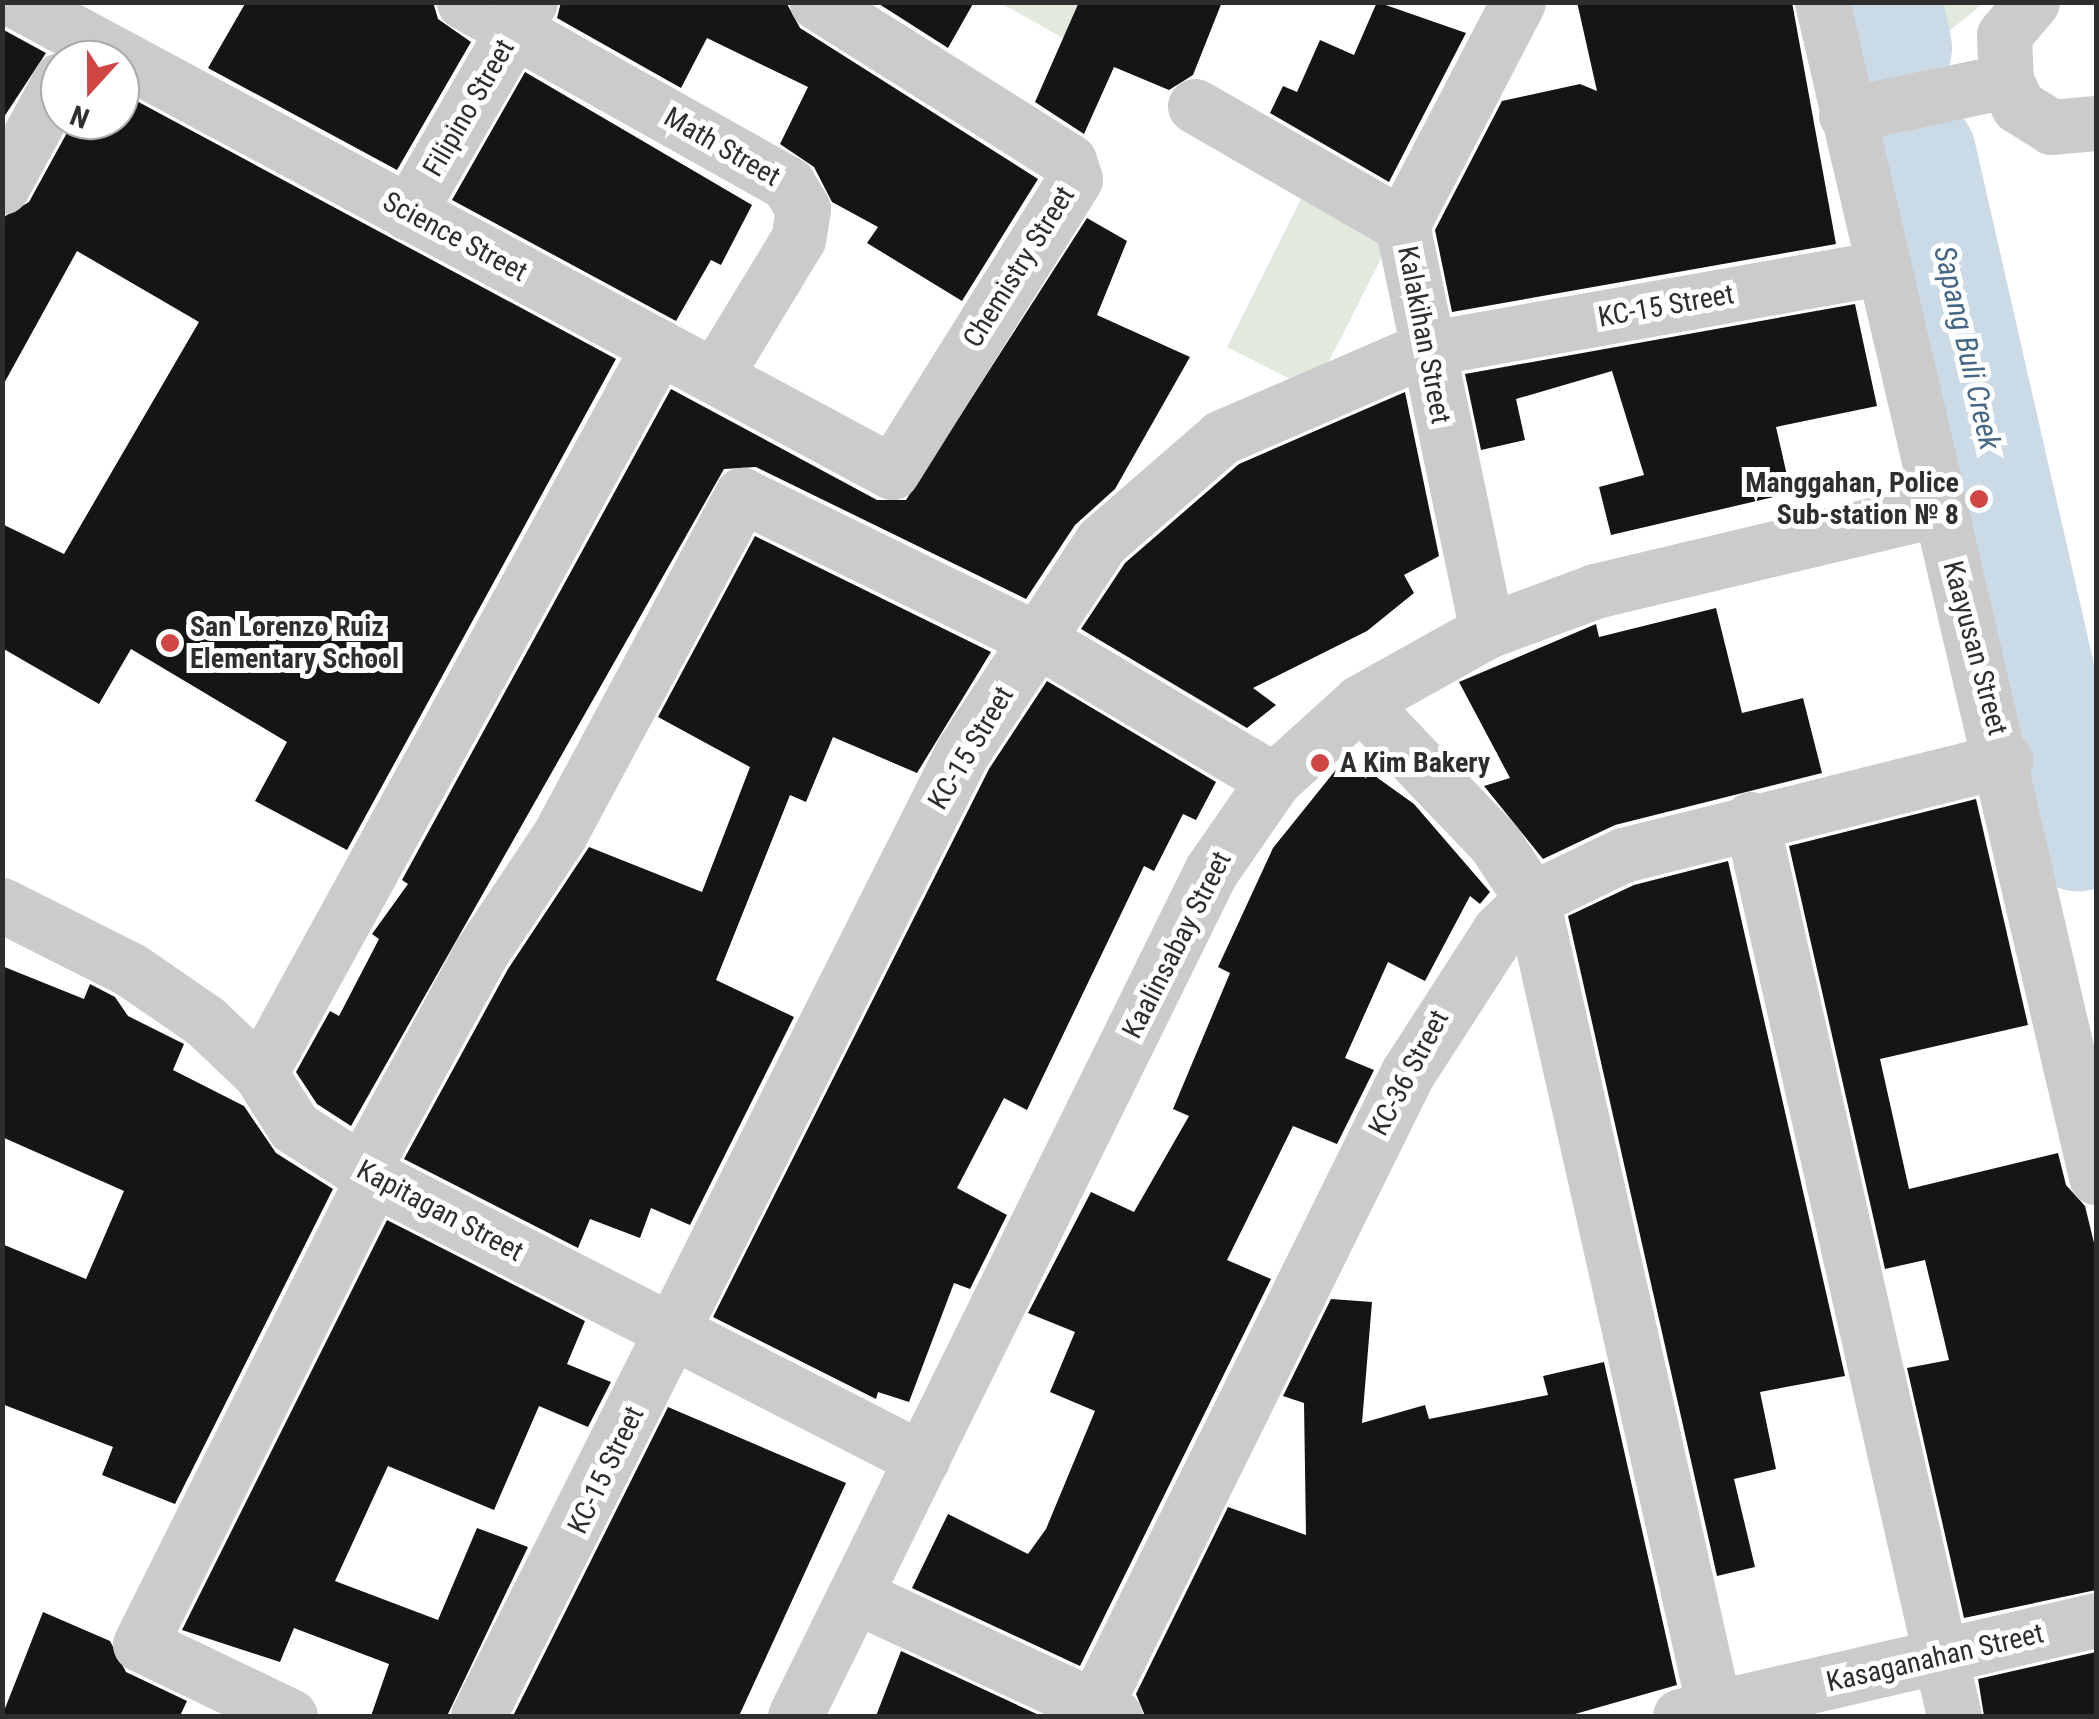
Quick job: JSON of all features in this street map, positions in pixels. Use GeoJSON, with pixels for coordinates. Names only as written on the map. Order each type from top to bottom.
{"type":"FeatureCollection","features":[{"type":"Feature","properties":{"kind":"street","name":"Science Street"},"geometry":{"type":"LineString","coordinates":[[18,2],[53,40]]}},
{"type":"Feature","properties":{"kind":"street","name":"Math Street"},"geometry":{"type":"LineString","coordinates":[[464,2],[522,16],[796,196],[798,239],[715,376]]}},
{"type":"Feature","properties":{"kind":"street","name":"Chemistry Street"},"geometry":{"type":"LineString","coordinates":[[817,2],[1069,161],[1075,179],[892,472]]}},
{"type":"Feature","properties":{"kind":"street","name":"Kalakihan Street"},"geometry":{"type":"LineString","coordinates":[[1488,631],[1424,350],[1402,225],[1518,2]]}},
{"type":"Feature","properties":{"kind":"street","name":"Kaayusan Street"},"geometry":{"type":"LineString","coordinates":[[1822,2],[1938,509],[2005,760],[2096,1177]]}},
{"type":"Feature","properties":{"kind":"street"},"geometry":{"type":"LineString","coordinates":[[2032,2],[2004,36],[2006,81],[2018,106],[2051,127],[2094,128]]}},
{"type":"Feature","properties":{"kind":"street","name":"Filipino Street"},"geometry":{"type":"LineString","coordinates":[[408,213],[522,16]]}},
{"type":"Feature","properties":{"kind":"street"},"geometry":{"type":"LineString","coordinates":[[1846,115],[2006,81]]}},
{"type":"Feature","properties":{"kind":"street","name":"Science Street"},"geometry":{"type":"LineString","coordinates":[[140,91],[408,213],[892,472]]}},
{"type":"Feature","properties":{"kind":"street"},"geometry":{"type":"LineString","coordinates":[[1195,106],[1402,225]]}},
{"type":"Feature","properties":{"kind":"street"},"geometry":{"type":"LineString","coordinates":[[2,187],[40,117]]}},
{"type":"Feature","properties":{"kind":"street","name":"KC-15 Street"},"geometry":{"type":"LineString","coordinates":[[478,1716],[962,753],[1101,542],[1222,437],[1424,350],[1881,268]]}},
{"type":"Feature","properties":{"kind":"street"},"geometry":{"type":"LineString","coordinates":[[260,1073],[659,346]]}},
{"type":"Feature","properties":{"kind":"street"},"geometry":{"type":"LineString","coordinates":[[290,1716],[223,1703],[140,1644],[367,1174],[481,954],[560,834],[742,495],[1038,640],[1274,780]]}},
{"type":"Feature","properties":{"kind":"street","name":"Kaalinsabay Street"},"geometry":{"type":"LineString","coordinates":[[795,1716],[1211,871],[1274,780],[1360,702],[1488,631],[1595,590],[1938,509]]}},
{"type":"Feature","properties":{"kind":"street"},"geometry":{"type":"LineString","coordinates":[[1360,702],[1484,831],[1532,899],[1703,1714]]}},
{"type":"Feature","properties":{"kind":"street","name":"KC-36 Street"},"geometry":{"type":"LineString","coordinates":[[1104,1712],[1414,1059],[1470,969],[1532,899],[1624,855],[1751,818],[2005,760]]}},
{"type":"Feature","properties":{"kind":"street"},"geometry":{"type":"LineString","coordinates":[[1751,818],[1954,1716]]}},
{"type":"Feature","properties":{"kind":"street","name":"Kapitagan Street"},"geometry":{"type":"LineString","coordinates":[[2,905],[131,970],[260,1073],[294,1126],[367,1174],[671,1334],[922,1459]]}},
{"type":"Feature","properties":{"kind":"street"},"geometry":{"type":"LineString","coordinates":[[856,1596],[1104,1712]]}},
{"type":"Feature","properties":{"kind":"street","name":"Kasaganahan Street"},"geometry":{"type":"LineString","coordinates":[[1703,1714],[2096,1620]]}},
{"type":"Feature","properties":{"kind":"shaded area"},"geometry":{"type":"Polygon","coordinates":[[[1911,2],[1984,3],[1923,52],[1911,2]]]}},
{"type":"Feature","properties":{"kind":"shaded area"},"geometry":{"type":"Polygon","coordinates":[[[1001,3],[1087,3],[1068,41],[1001,3]]]}},
{"type":"Feature","properties":{"kind":"shaded area"},"geometry":{"type":"Polygon","coordinates":[[[1305,191],[1393,235],[1314,391],[1227,347],[1305,191]]]}},
{"type":"Feature","properties":{"kind":"building"},"geometry":{"type":"Polygon","coordinates":[[[246,2],[433,2],[438,19],[471,42],[397,170],[208,68],[246,2]]]}},
{"type":"Feature","properties":{"kind":"building"},"geometry":{"type":"Polygon","coordinates":[[[561,2],[786,2],[800,28],[1038,179],[962,301],[867,243],[878,227],[832,202],[814,167],[780,144],[808,87],[707,38],[681,88],[557,18],[561,2]]]}},
{"type":"Feature","properties":{"kind":"building"},"geometry":{"type":"Polygon","coordinates":[[[876,2],[974,2],[948,48],[876,2]]]}},
{"type":"Feature","properties":{"kind":"building"},"geometry":{"type":"Polygon","coordinates":[[[1079,2],[1222,2],[1193,75],[1169,90],[1114,67],[1084,134],[1035,102],[1079,2]]]}},
{"type":"Feature","properties":{"kind":"building"},"geometry":{"type":"Polygon","coordinates":[[[1377,2],[1466,33],[1389,182],[1270,113],[1283,86],[1297,92],[1320,40],[1354,55],[1377,2]]]}},
{"type":"Feature","properties":{"kind":"building"},"geometry":{"type":"Polygon","coordinates":[[[1577,2],[1792,2],[1836,244],[1452,312],[1435,230],[1502,101],[1580,84],[1597,91],[1577,2]]]}},
{"type":"Feature","properties":{"kind":"building"},"geometry":{"type":"Polygon","coordinates":[[[2,29],[40,50],[40,62],[2,120],[2,29]]]}},
{"type":"Feature","properties":{"kind":"building"},"geometry":{"type":"Polygon","coordinates":[[[525,72],[752,205],[721,265],[711,260],[676,321],[452,200],[525,72]]]}},
{"type":"Feature","properties":{"kind":"building","name":"San Lorenzo Ruiz Elementary School"},"geometry":{"type":"Polygon","coordinates":[[[140,103],[616,359],[347,850],[255,801],[287,742],[131,649],[99,704],[2,648],[2,524],[64,554],[199,322],[77,251],[2,387],[2,218],[29,202],[63,140],[140,140],[140,103]]]}},
{"type":"Feature","properties":{"kind":"building"},"geometry":{"type":"Polygon","coordinates":[[[1087,218],[1127,241],[1097,315],[1190,357],[1115,489],[1075,525],[1026,599],[756,467],[724,469],[351,1126],[317,1104],[296,1072],[330,1011],[339,1016],[379,939],[372,934],[408,884],[402,880],[671,389],[877,500],[906,500],[1087,218]]]}},
{"type":"Feature","properties":{"kind":"building"},"geometry":{"type":"Polygon","coordinates":[[[1855,304],[1877,406],[1776,427],[1791,493],[1611,535],[1599,487],[1644,475],[1612,371],[1516,399],[1525,440],[1481,450],[1465,374],[1855,304]]]}},
{"type":"Feature","properties":{"kind":"building"},"geometry":{"type":"Polygon","coordinates":[[[1405,392],[1439,556],[1404,575],[1414,593],[1367,631],[1253,688],[1276,705],[1247,728],[1081,629],[1125,563],[1239,464],[1405,392]]]}},
{"type":"Feature","properties":{"kind":"building"},"geometry":{"type":"Polygon","coordinates":[[[755,536],[991,652],[917,773],[833,737],[806,802],[790,795],[716,980],[794,1017],[690,1225],[651,1208],[640,1238],[590,1219],[578,1248],[404,1159],[508,969],[589,847],[702,892],[750,767],[658,717],[755,536]]]}},
{"type":"Feature","properties":{"kind":"building"},"geometry":{"type":"Polygon","coordinates":[[[1716,608],[1742,713],[1803,698],[1822,773],[1615,825],[1543,859],[1484,786],[1510,778],[1459,682],[1596,624],[1599,637],[1716,608]]]}},
{"type":"Feature","properties":{"kind":"building"},"geometry":{"type":"Polygon","coordinates":[[[1047,681],[1216,782],[1196,820],[1183,814],[1154,871],[1144,866],[1027,1110],[1004,1098],[957,1188],[1007,1215],[970,1289],[954,1283],[909,1402],[878,1392],[876,1399],[713,1317],[989,769],[1047,681]]]}},
{"type":"Feature","properties":{"kind":"building"},"geometry":{"type":"Polygon","coordinates":[[[1347,756],[1414,804],[1490,892],[1480,904],[1470,896],[1425,981],[1388,962],[1345,1058],[1374,1070],[1337,1144],[1293,1126],[1227,1260],[1271,1279],[1080,1666],[912,1588],[948,1514],[1028,1554],[1046,1529],[1095,1411],[1050,1392],[1075,1332],[1028,1313],[1091,1192],[1134,1212],[1189,1116],[1173,1109],[1230,973],[1218,967],[1273,848],[1347,756]]]}},
{"type":"Feature","properties":{"kind":"building"},"geometry":{"type":"Polygon","coordinates":[[[1976,799],[2028,1025],[1880,1059],[1909,1189],[2058,1153],[2066,1185],[2085,1206],[2096,1251],[2096,1590],[1964,1618],[1907,1368],[1949,1360],[1925,1260],[1885,1269],[1789,846],[1976,799]]]}},
{"type":"Feature","properties":{"kind":"building"},"geometry":{"type":"Polygon","coordinates":[[[1728,861],[1845,1376],[1760,1392],[1776,1469],[1734,1479],[1755,1567],[1717,1576],[1568,916],[1634,885],[1728,861]]]}},
{"type":"Feature","properties":{"kind":"building"},"geometry":{"type":"Polygon","coordinates":[[[2,966],[84,999],[90,984],[115,997],[128,1016],[184,1044],[173,1070],[244,1106],[276,1153],[333,1189],[175,1504],[102,1475],[113,1447],[2,1404],[2,1244],[86,1279],[124,1191],[2,1137],[2,966]]]}},
{"type":"Feature","properties":{"kind":"building"},"geometry":{"type":"Polygon","coordinates":[[[387,1220],[585,1321],[567,1364],[611,1382],[588,1427],[539,1406],[494,1510],[388,1466],[335,1581],[438,1620],[477,1528],[528,1547],[447,1716],[371,1716],[389,1664],[294,1628],[280,1662],[182,1630],[387,1220]]]}},
{"type":"Feature","properties":{"kind":"building"},"geometry":{"type":"Polygon","coordinates":[[[1331,1299],[1372,1302],[1362,1423],[1425,1405],[1429,1419],[1548,1395],[1543,1376],[1604,1362],[1677,1685],[1568,1716],[1145,1716],[1136,1694],[1228,1507],[1306,1535],[1304,1403],[1283,1396],[1331,1299]]]}},
{"type":"Feature","properties":{"kind":"building"},"geometry":{"type":"Polygon","coordinates":[[[668,1407],[846,1483],[739,1716],[513,1716],[668,1407]]]}},
{"type":"Feature","properties":{"kind":"building"},"geometry":{"type":"Polygon","coordinates":[[[43,1612],[110,1641],[126,1672],[187,1701],[180,1716],[2,1716],[43,1612]]]}},
{"type":"Feature","properties":{"kind":"building"},"geometry":{"type":"Polygon","coordinates":[[[901,1651],[1041,1716],[876,1716],[901,1651]]]}},
{"type":"Feature","properties":{"kind":"building"},"geometry":{"type":"Polygon","coordinates":[[[2096,1652],[2096,1716],[1984,1716],[1978,1679],[2096,1652]]]}},
{"type":"Feature","properties":{"kind":"waterway","name":"Sapang Buli Creek"},"geometry":{"type":"LineString","coordinates":[[1888,2],[1898,48]]}},
{"type":"Feature","properties":{"kind":"waterway","name":"Sapang Buli Creek"},"geometry":{"type":"LineString","coordinates":[[1922,153],[2078,837]]}},
{"type":"Feature","properties":{"kind":"place","name":"Manggahan, Police Sub-station № 8"},"geometry":{"type":"Point","coordinates":[1979,499]}},
{"type":"Feature","properties":{"kind":"place","name":"San Lorenzo Ruiz Elementary School"},"geometry":{"type":"Point","coordinates":[170,643]}},
{"type":"Feature","properties":{"kind":"place","name":"A Kim Bakery"},"geometry":{"type":"Point","coordinates":[1320,763]}}]}
